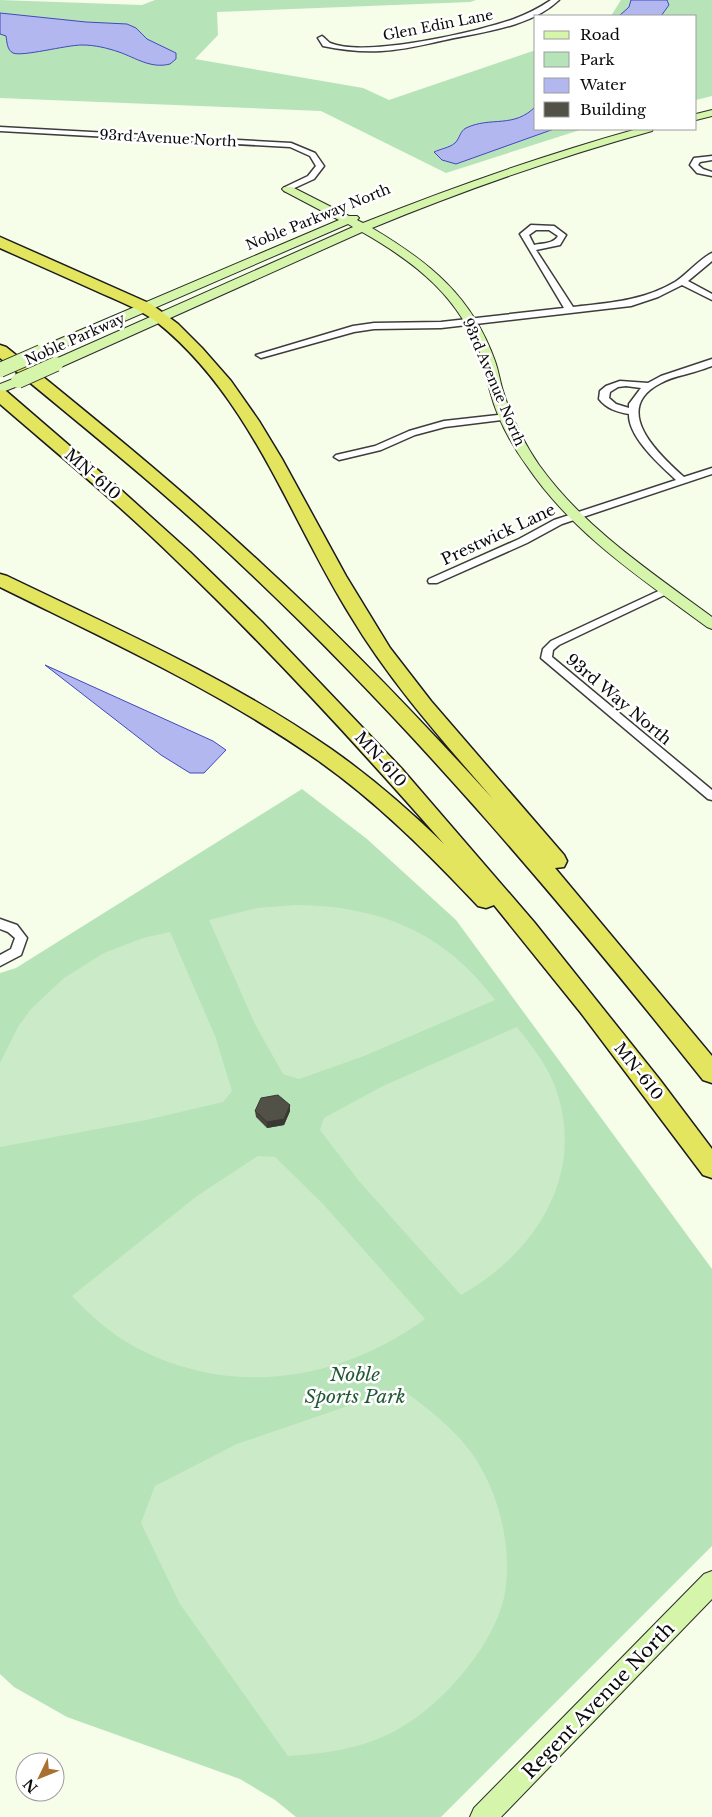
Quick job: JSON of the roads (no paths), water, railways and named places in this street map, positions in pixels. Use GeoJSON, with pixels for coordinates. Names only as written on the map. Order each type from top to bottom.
{"type":"FeatureCollection","features":[{"type":"Feature","properties":{"kind":"highway"},"geometry":{"type":"LineString","coordinates":[[0,234],[56,258],[80,277]]}},
{"type":"Feature","properties":{"kind":"highway"},"geometry":{"type":"LineString","coordinates":[[0,242],[153,312],[223,380],[253,423],[293,492],[346,593],[383,652],[426,707],[549,852],[594,910],[647,992]]}},
{"type":"Feature","properties":{"kind":"highway"},"geometry":{"type":"LineString","coordinates":[[0,350],[160,482],[257,569],[405,716],[509,829],[647,992],[712,1073]]}},
{"type":"Feature","properties":{"kind":"highway","name":"MN-610"},"geometry":{"type":"LineString","coordinates":[[0,395],[184,556],[331,704],[475,866],[598,1017],[712,1168]]}},
{"type":"Feature","properties":{"kind":"highway"},"geometry":{"type":"LineString","coordinates":[[0,580],[177,667],[292,734],[324,756],[384,803],[430,844],[486,900],[676,1119]]}},
{"type":"Feature","properties":{"kind":"highway"},"geometry":{"type":"LineString","coordinates":[[0,593],[121,653],[244,706]]}},
{"type":"Feature","properties":{"kind":"main road"},"geometry":{"type":"LineString","coordinates":[[697,108],[712,104]]}},
{"type":"Feature","properties":{"kind":"main road"},"geometry":{"type":"LineString","coordinates":[[697,117],[712,113]]}},
{"type":"Feature","properties":{"kind":"main road","name":"Noble Parkway North"},"geometry":{"type":"LineString","coordinates":[[396,201],[542,150],[610,130]]}},
{"type":"Feature","properties":{"kind":"main road","name":"Noble Parkway North"},"geometry":{"type":"LineString","coordinates":[[41,352],[153,312],[362,221],[577,149],[644,130]]}},
{"type":"Feature","properties":{"kind":"main road","name":"93rd Avenue North"},"geometry":{"type":"LineString","coordinates":[[288,189],[347,220],[362,221],[424,267],[445,286],[462,306],[471,322],[490,366],[497,392],[516,438],[538,473],[557,497],[576,516],[620,554],[712,624]]}},
{"type":"Feature","properties":{"kind":"main road","name":"Noble Parkway North"},"geometry":{"type":"LineString","coordinates":[[153,312],[347,220]]}},
{"type":"Feature","properties":{"kind":"main road","name":"Noble Parkway"},"geometry":{"type":"LineString","coordinates":[[0,389],[56,364],[153,312]]}},
{"type":"Feature","properties":{"kind":"main road","name":"Noble Parkway"},"geometry":{"type":"LineString","coordinates":[[0,370],[41,352]]}},
{"type":"Feature","properties":{"kind":"main road","name":"Regent Avenue North"},"geometry":{"type":"LineString","coordinates":[[483,1817],[712,1582]]}},
{"type":"Feature","properties":{"kind":"street","name":"Glen Edin Lane"},"geometry":{"type":"LineString","coordinates":[[322,38],[326,44],[343,48],[395,48],[500,26],[535,13],[556,0]]}},
{"type":"Feature","properties":{"kind":"street","name":"93rd Avenue North"},"geometry":{"type":"LineString","coordinates":[[0,129],[292,146],[312,154],[318,160],[320,166],[310,178],[288,189]]}},
{"type":"Feature","properties":{"kind":"street"},"geometry":{"type":"LineString","coordinates":[[712,158],[697,160],[694,165],[700,171],[712,174]]}},
{"type":"Feature","properties":{"kind":"street"},"geometry":{"type":"LineString","coordinates":[[531,248],[570,310]]}},
{"type":"Feature","properties":{"kind":"street"},"geometry":{"type":"LineString","coordinates":[[261,355],[319,338],[374,326],[441,325],[631,303],[650,297],[682,282],[712,256]]}},
{"type":"Feature","properties":{"kind":"street"},"geometry":{"type":"LineString","coordinates":[[682,282],[712,297]]}},
{"type":"Feature","properties":{"kind":"street"},"geometry":{"type":"LineString","coordinates":[[682,480],[654,452],[638,427],[632,411],[641,391],[649,386],[667,378],[693,371],[712,362]]}},
{"type":"Feature","properties":{"kind":"street"},"geometry":{"type":"LineString","coordinates":[[632,411],[619,408],[607,402],[604,399],[605,391],[614,385],[624,383],[649,386]]}},
{"type":"Feature","properties":{"kind":"street"},"geometry":{"type":"LineString","coordinates":[[339,457],[378,448],[412,432],[444,424],[507,417]]}},
{"type":"Feature","properties":{"kind":"street","name":"Prestwick Lane"},"geometry":{"type":"LineString","coordinates":[[433,581],[523,541],[558,522],[712,471]]}},
{"type":"Feature","properties":{"kind":"street","name":"93rd Way North"},"geometry":{"type":"LineString","coordinates":[[667,590],[555,643],[548,649],[546,658],[712,796]]}},
{"type":"Feature","properties":{"kind":"street"},"geometry":{"type":"LineString","coordinates":[[0,924],[11,926],[18,932],[21,938],[16,952],[0,961]]}},
{"type":"Feature","properties":{"kind":"water"},"geometry":{"type":"Polygon","coordinates":[[[631,0],[667,0],[669,5],[662,15],[620,15],[629,7],[631,0]]]}},
{"type":"Feature","properties":{"kind":"water"},"geometry":{"type":"Polygon","coordinates":[[[0,13],[86,22],[127,24],[136,28],[147,39],[176,53],[176,59],[170,64],[156,65],[110,49],[87,45],[18,54],[13,53],[8,48],[6,36],[0,34],[0,13]]]}},
{"type":"Feature","properties":{"kind":"water"},"geometry":{"type":"Polygon","coordinates":[[[534,108],[534,130],[551,130],[456,164],[442,160],[434,152],[455,143],[466,128],[484,123],[511,120],[528,113],[534,108]]]}},
{"type":"Feature","properties":{"kind":"water"},"geometry":{"type":"Polygon","coordinates":[[[45,665],[213,741],[226,750],[204,773],[190,773],[161,755],[45,665]]]}},
{"type":"Feature","properties":{"kind":"park label","name":"Noble Sports Park"},"geometry":{"type":"Point","coordinates":[355,1385]}}]}
